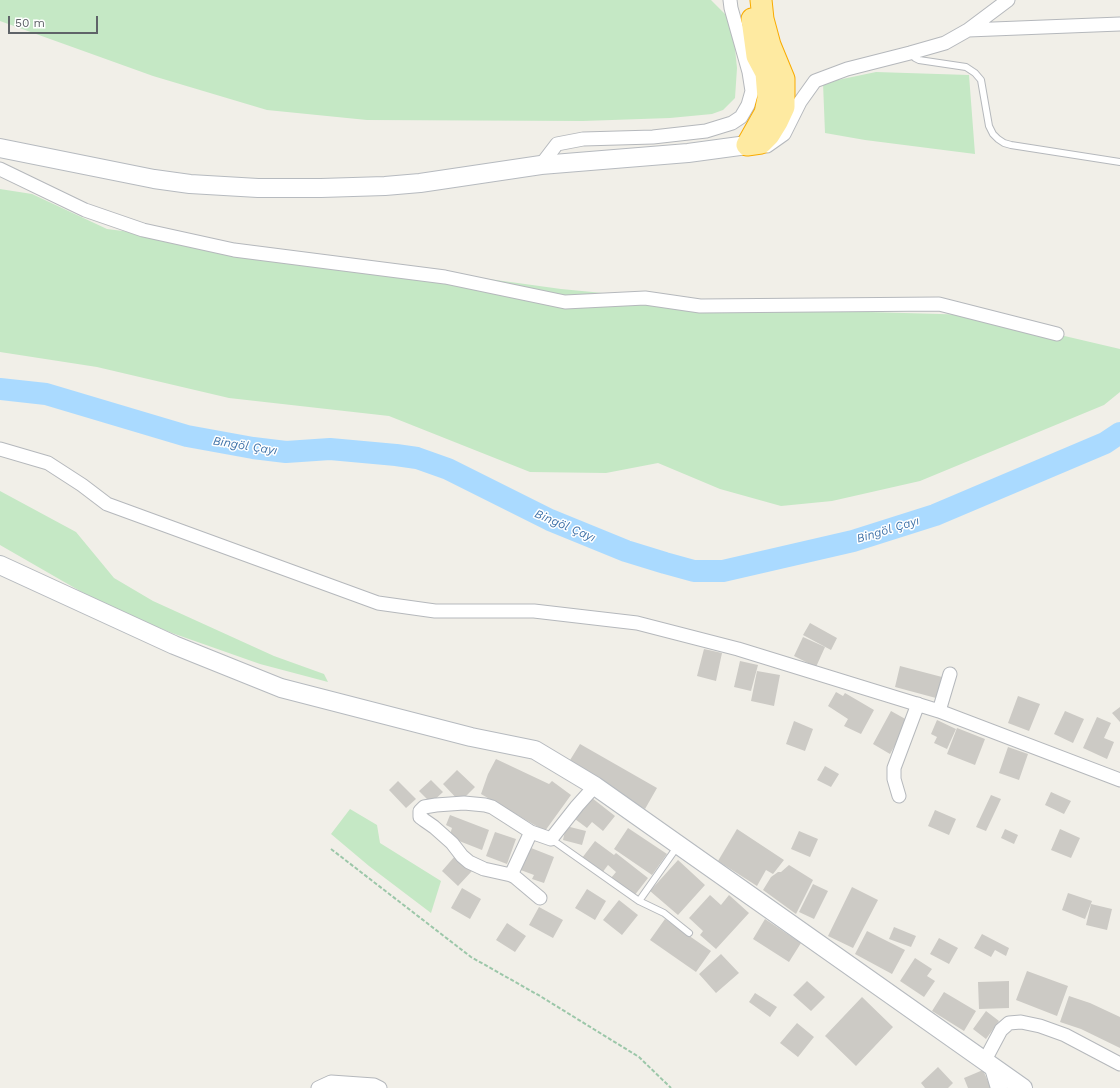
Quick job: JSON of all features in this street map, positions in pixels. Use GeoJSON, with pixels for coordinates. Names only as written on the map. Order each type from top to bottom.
{"type":"FeatureCollection","features":[{"type":"Feature","properties":{"kind":"highway"},"geometry":{"type":"LineString","coordinates":[[747,145],[764,113],[768,98],[766,73],[757,56],[750,0]]}},
{"type":"Feature","properties":{"kind":"highway"},"geometry":{"type":"LineString","coordinates":[[747,145],[761,143],[769,135],[784,107],[784,79],[770,45],[763,19],[761,0]]}},
{"type":"Feature","properties":{"kind":"main road"},"geometry":{"type":"LineString","coordinates":[[0,148],[154,179],[190,184],[258,188],[347,188],[435,181],[541,165],[688,153],[747,145]]}},
{"type":"Feature","properties":{"kind":"main road"},"geometry":{"type":"LineString","coordinates":[[0,565],[174,646],[282,688],[470,736],[535,750],[595,786],[1023,1088]]}},
{"type":"Feature","properties":{"kind":"street"},"geometry":{"type":"LineString","coordinates":[[541,165],[557,144],[583,139],[653,137],[706,131],[732,123],[741,117],[748,105],[752,91],[749,72],[730,0]]}},
{"type":"Feature","properties":{"kind":"street"},"geometry":{"type":"LineString","coordinates":[[747,145],[763,149],[784,134],[800,102],[815,81],[847,69],[946,43],[968,30],[1008,0]]}},
{"type":"Feature","properties":{"kind":"street"},"geometry":{"type":"LineString","coordinates":[[968,30],[1120,24]]}},
{"type":"Feature","properties":{"kind":"street"},"geometry":{"type":"LineString","coordinates":[[0,169],[85,210],[143,230],[234,250],[445,277],[565,302],[645,298],[700,306],[939,304],[1057,334]]}},
{"type":"Feature","properties":{"kind":"street"},"geometry":{"type":"LineString","coordinates":[[0,449],[48,463],[82,485],[107,504],[378,604],[435,611],[534,611],[637,623],[738,649],[939,710],[1120,780]]}},
{"type":"Feature","properties":{"kind":"street"},"geometry":{"type":"LineString","coordinates":[[939,710],[950,674]]}},
{"type":"Feature","properties":{"kind":"street"},"geometry":{"type":"LineString","coordinates":[[899,796],[894,779],[894,768],[918,704]]}},
{"type":"Feature","properties":{"kind":"street"},"geometry":{"type":"LineString","coordinates":[[540,898],[520,880],[511,875],[484,869],[469,862],[462,856],[452,843],[420,817],[420,811],[424,807],[436,805],[464,803],[485,805],[492,807],[531,832],[551,839],[595,786]]}},
{"type":"Feature","properties":{"kind":"street"},"geometry":{"type":"LineString","coordinates":[[511,875],[531,832]]}},
{"type":"Feature","properties":{"kind":"street"},"geometry":{"type":"LineString","coordinates":[[999,1088],[989,1065],[1002,1030],[1009,1023],[1021,1022],[1040,1026],[1065,1035],[1120,1064]]}},
{"type":"Feature","properties":{"kind":"street"},"geometry":{"type":"LineString","coordinates":[[318,1088],[331,1082],[374,1085],[380,1088]]}},
{"type":"Feature","properties":{"kind":"lane"},"geometry":{"type":"LineString","coordinates":[[910,53],[919,60],[966,67],[975,73],[981,80],[989,126],[998,139],[1004,143],[1120,162]]}},
{"type":"Feature","properties":{"kind":"lane"},"geometry":{"type":"LineString","coordinates":[[551,839],[639,901],[664,913],[690,934]]}},
{"type":"Feature","properties":{"kind":"lane"},"geometry":{"type":"LineString","coordinates":[[639,901],[678,845]]}},
{"type":"Feature","properties":{"kind":"path"},"geometry":{"type":"LineString","coordinates":[[331,849],[471,957],[540,996],[639,1057],[671,1088]]}},
{"type":"Feature","properties":{"kind":"green space"},"geometry":{"type":"Polygon","coordinates":[[[0,0],[711,0],[726,15],[733,29],[737,68],[735,98],[723,110],[712,114],[670,118],[583,121],[367,120],[267,110],[153,76],[0,21],[0,0]]]}},
{"type":"Feature","properties":{"kind":"green space"},"geometry":{"type":"Polygon","coordinates":[[[876,72],[969,75],[975,154],[865,140],[825,133],[823,83],[876,72]]]}},
{"type":"Feature","properties":{"kind":"green space"},"geometry":{"type":"Polygon","coordinates":[[[0,189],[32,194],[107,229],[329,257],[561,289],[798,310],[975,315],[1120,349],[1120,392],[1104,405],[920,481],[832,501],[781,506],[720,489],[658,463],[606,473],[530,472],[389,416],[229,398],[97,367],[0,352],[0,189]]]}},
{"type":"Feature","properties":{"kind":"green space"},"geometry":{"type":"Polygon","coordinates":[[[0,491],[76,532],[114,578],[153,601],[274,656],[324,674],[328,682],[260,664],[172,633],[106,606],[0,545],[0,491]]]}},
{"type":"Feature","properties":{"kind":"green space"},"geometry":{"type":"Polygon","coordinates":[[[350,809],[377,825],[380,843],[441,881],[431,913],[369,866],[331,834],[350,809]]]}},
{"type":"Feature","properties":{"kind":"building"},"geometry":{"type":"Polygon","coordinates":[[[810,623],[837,638],[831,650],[803,635],[810,623]]]}},
{"type":"Feature","properties":{"kind":"building"},"geometry":{"type":"Polygon","coordinates":[[[803,637],[825,647],[816,667],[794,656],[803,637]]]}},
{"type":"Feature","properties":{"kind":"building"},"geometry":{"type":"Polygon","coordinates":[[[704,649],[722,653],[716,681],[697,676],[704,649]]]}},
{"type":"Feature","properties":{"kind":"building"},"geometry":{"type":"Polygon","coordinates":[[[740,661],[758,665],[751,691],[734,687],[740,661]]]}},
{"type":"Feature","properties":{"kind":"building"},"geometry":{"type":"Polygon","coordinates":[[[900,666],[942,677],[936,698],[895,687],[900,666]]]}},
{"type":"Feature","properties":{"kind":"building"},"geometry":{"type":"Polygon","coordinates":[[[757,671],[780,675],[774,706],[751,701],[757,671]]]}},
{"type":"Feature","properties":{"kind":"building"},"geometry":{"type":"Polygon","coordinates":[[[836,692],[843,696],[845,693],[874,710],[861,734],[844,726],[848,719],[828,706],[836,692]]]}},
{"type":"Feature","properties":{"kind":"building"},"geometry":{"type":"Polygon","coordinates":[[[1018,696],[1040,704],[1029,731],[1008,723],[1018,696]]]}},
{"type":"Feature","properties":{"kind":"building"},"geometry":{"type":"Polygon","coordinates":[[[1120,707],[1120,722],[1112,713],[1120,707]]]}},
{"type":"Feature","properties":{"kind":"building"},"geometry":{"type":"Polygon","coordinates":[[[891,711],[909,721],[890,754],[873,744],[891,711]]]}},
{"type":"Feature","properties":{"kind":"building"},"geometry":{"type":"Polygon","coordinates":[[[1065,711],[1084,719],[1073,743],[1054,734],[1065,711]]]}},
{"type":"Feature","properties":{"kind":"building"},"geometry":{"type":"Polygon","coordinates":[[[1097,717],[1111,723],[1104,738],[1114,742],[1107,759],[1083,748],[1097,717]]]}},
{"type":"Feature","properties":{"kind":"building"},"geometry":{"type":"Polygon","coordinates":[[[937,720],[956,729],[947,749],[934,743],[937,737],[931,734],[937,720]]]}},
{"type":"Feature","properties":{"kind":"building"},"geometry":{"type":"Polygon","coordinates":[[[794,721],[813,729],[805,751],[786,744],[794,721]]]}},
{"type":"Feature","properties":{"kind":"building"},"geometry":{"type":"Polygon","coordinates":[[[957,728],[985,739],[975,765],[947,754],[957,728]]]}},
{"type":"Feature","properties":{"kind":"building"},"geometry":{"type":"Polygon","coordinates":[[[580,744],[657,788],[645,809],[567,765],[580,744]]]}},
{"type":"Feature","properties":{"kind":"building"},"geometry":{"type":"Polygon","coordinates":[[[1008,747],[1028,754],[1019,780],[999,773],[1008,747]]]}},
{"type":"Feature","properties":{"kind":"building"},"geometry":{"type":"Polygon","coordinates":[[[496,759],[549,784],[552,781],[571,795],[545,831],[481,794],[488,774],[496,759]]]}},
{"type":"Feature","properties":{"kind":"building"},"geometry":{"type":"Polygon","coordinates":[[[825,766],[839,774],[831,787],[817,780],[825,766]]]}},
{"type":"Feature","properties":{"kind":"building"},"geometry":{"type":"Polygon","coordinates":[[[457,770],[475,787],[460,802],[443,784],[457,770]]]}},
{"type":"Feature","properties":{"kind":"building"},"geometry":{"type":"Polygon","coordinates":[[[431,780],[443,792],[431,803],[419,791],[431,780]]]}},
{"type":"Feature","properties":{"kind":"building"},"geometry":{"type":"Polygon","coordinates":[[[398,781],[416,799],[406,808],[389,790],[398,781]]]}},
{"type":"Feature","properties":{"kind":"building"},"geometry":{"type":"Polygon","coordinates":[[[1051,792],[1071,801],[1064,814],[1045,805],[1051,792]]]}},
{"type":"Feature","properties":{"kind":"building"},"geometry":{"type":"Polygon","coordinates":[[[991,795],[1001,799],[986,831],[976,827],[991,795]]]}},
{"type":"Feature","properties":{"kind":"building"},"geometry":{"type":"Polygon","coordinates":[[[592,798],[615,816],[603,831],[592,822],[587,828],[575,819],[592,798]]]}},
{"type":"Feature","properties":{"kind":"building"},"geometry":{"type":"Polygon","coordinates":[[[935,810],[956,819],[949,835],[928,826],[935,810]]]}},
{"type":"Feature","properties":{"kind":"building"},"geometry":{"type":"Polygon","coordinates":[[[450,815],[489,830],[482,850],[449,837],[452,828],[446,825],[450,815]]]}},
{"type":"Feature","properties":{"kind":"building"},"geometry":{"type":"Polygon","coordinates":[[[566,826],[586,831],[582,845],[563,840],[566,826]]]}},
{"type":"Feature","properties":{"kind":"building"},"geometry":{"type":"Polygon","coordinates":[[[628,828],[667,854],[652,875],[614,849],[628,828]]]}},
{"type":"Feature","properties":{"kind":"building"},"geometry":{"type":"Polygon","coordinates":[[[737,829],[784,860],[773,874],[766,870],[757,886],[718,861],[737,829]]]}},
{"type":"Feature","properties":{"kind":"building"},"geometry":{"type":"Polygon","coordinates":[[[1005,829],[1018,835],[1014,844],[1001,838],[1005,829]]]}},
{"type":"Feature","properties":{"kind":"building"},"geometry":{"type":"Polygon","coordinates":[[[1060,829],[1080,838],[1071,858],[1051,850],[1060,829]]]}},
{"type":"Feature","properties":{"kind":"building"},"geometry":{"type":"Polygon","coordinates":[[[799,831],[818,839],[810,857],[791,849],[799,831]]]}},
{"type":"Feature","properties":{"kind":"building"},"geometry":{"type":"Polygon","coordinates":[[[495,832],[516,839],[507,864],[486,856],[495,832]]]}},
{"type":"Feature","properties":{"kind":"building"},"geometry":{"type":"Polygon","coordinates":[[[595,841],[614,855],[616,853],[648,878],[634,896],[611,878],[616,872],[608,865],[602,873],[582,858],[595,841]]]}},
{"type":"Feature","properties":{"kind":"building"},"geometry":{"type":"Polygon","coordinates":[[[526,846],[554,857],[544,883],[532,879],[534,875],[518,869],[526,846]]]}},
{"type":"Feature","properties":{"kind":"building"},"geometry":{"type":"Polygon","coordinates":[[[455,856],[472,871],[458,886],[442,871],[455,856]]]}},
{"type":"Feature","properties":{"kind":"building"},"geometry":{"type":"Polygon","coordinates":[[[678,860],[705,885],[678,915],[650,891],[678,860]]]}},
{"type":"Feature","properties":{"kind":"building"},"geometry":{"type":"Polygon","coordinates":[[[789,865],[813,880],[796,914],[763,890],[771,877],[778,872],[781,872],[789,865]]]}},
{"type":"Feature","properties":{"kind":"building"},"geometry":{"type":"Polygon","coordinates":[[[813,884],[828,891],[814,919],[799,912],[813,884]]]}},
{"type":"Feature","properties":{"kind":"building"},"geometry":{"type":"Polygon","coordinates":[[[852,887],[878,900],[853,948],[828,936],[852,887]]]}},
{"type":"Feature","properties":{"kind":"building"},"geometry":{"type":"Polygon","coordinates":[[[462,888],[481,899],[470,919],[451,908],[462,888]]]}},
{"type":"Feature","properties":{"kind":"building"},"geometry":{"type":"Polygon","coordinates":[[[587,889],[606,901],[595,920],[575,908],[587,889]]]}},
{"type":"Feature","properties":{"kind":"building"},"geometry":{"type":"Polygon","coordinates":[[[1068,893],[1092,901],[1085,919],[1062,910],[1068,893]]]}},
{"type":"Feature","properties":{"kind":"building"},"geometry":{"type":"Polygon","coordinates":[[[710,895],[721,905],[729,895],[749,913],[716,949],[700,935],[703,931],[689,918],[710,895]]]}},
{"type":"Feature","properties":{"kind":"building"},"geometry":{"type":"Polygon","coordinates":[[[619,900],[638,915],[622,935],[603,920],[619,900]]]}},
{"type":"Feature","properties":{"kind":"building"},"geometry":{"type":"Polygon","coordinates":[[[1091,904],[1112,909],[1107,930],[1086,925],[1091,904]]]}},
{"type":"Feature","properties":{"kind":"building"},"geometry":{"type":"Polygon","coordinates":[[[539,907],[563,920],[553,938],[529,925],[539,907]]]}},
{"type":"Feature","properties":{"kind":"building"},"geometry":{"type":"Polygon","coordinates":[[[665,919],[711,951],[696,972],[650,940],[665,919]]]}},
{"type":"Feature","properties":{"kind":"building"},"geometry":{"type":"Polygon","coordinates":[[[765,919],[801,943],[789,962],[753,939],[765,919]]]}},
{"type":"Feature","properties":{"kind":"building"},"geometry":{"type":"Polygon","coordinates":[[[507,923],[526,936],[515,952],[496,940],[507,923]]]}},
{"type":"Feature","properties":{"kind":"building"},"geometry":{"type":"Polygon","coordinates":[[[894,927],[916,936],[911,947],[889,939],[894,927]]]}},
{"type":"Feature","properties":{"kind":"building"},"geometry":{"type":"Polygon","coordinates":[[[867,931],[905,950],[892,974],[855,954],[867,931]]]}},
{"type":"Feature","properties":{"kind":"building"},"geometry":{"type":"Polygon","coordinates":[[[982,934],[1009,948],[1006,956],[995,950],[991,957],[974,948],[982,934]]]}},
{"type":"Feature","properties":{"kind":"building"},"geometry":{"type":"Polygon","coordinates":[[[939,938],[958,948],[949,964],[930,954],[939,938]]]}},
{"type":"Feature","properties":{"kind":"building"},"geometry":{"type":"Polygon","coordinates":[[[721,954],[739,973],[716,993],[699,974],[721,954]]]}},
{"type":"Feature","properties":{"kind":"building"},"geometry":{"type":"Polygon","coordinates":[[[915,958],[932,969],[927,976],[935,981],[924,997],[900,981],[915,958]]]}},
{"type":"Feature","properties":{"kind":"building"},"geometry":{"type":"Polygon","coordinates":[[[1027,971],[1068,986],[1057,1016],[1016,1000],[1027,971]]]}},
{"type":"Feature","properties":{"kind":"building"},"geometry":{"type":"Polygon","coordinates":[[[807,981],[825,997],[811,1011],[793,995],[807,981]]]}},
{"type":"Feature","properties":{"kind":"building"},"geometry":{"type":"Polygon","coordinates":[[[1009,981],[1009,1008],[979,1009],[978,982],[1009,981]]]}},
{"type":"Feature","properties":{"kind":"building"},"geometry":{"type":"Polygon","coordinates":[[[944,992],[976,1011],[964,1031],[932,1011],[944,992]]]}},
{"type":"Feature","properties":{"kind":"building"},"geometry":{"type":"Polygon","coordinates":[[[755,993],[777,1007],[770,1017],[749,1002],[755,993]]]}},
{"type":"Feature","properties":{"kind":"building"},"geometry":{"type":"Polygon","coordinates":[[[1069,996],[1090,1003],[1120,1017],[1120,1048],[1081,1029],[1060,1022],[1069,996]]]}},
{"type":"Feature","properties":{"kind":"building"},"geometry":{"type":"Polygon","coordinates":[[[862,997],[893,1027],[856,1066],[825,1036],[862,997]]]}},
{"type":"Feature","properties":{"kind":"building"},"geometry":{"type":"Polygon","coordinates":[[[986,1011],[999,1021],[986,1039],[973,1029],[986,1011]]]}},
{"type":"Feature","properties":{"kind":"building"},"geometry":{"type":"Polygon","coordinates":[[[797,1023],[814,1037],[798,1057],[780,1043],[797,1023]]]}},
{"type":"Feature","properties":{"kind":"building"},"geometry":{"type":"Polygon","coordinates":[[[938,1067],[953,1083],[948,1088],[925,1088],[921,1083],[938,1067]]]}},
{"type":"Feature","properties":{"kind":"building"},"geometry":{"type":"Polygon","coordinates":[[[983,1070],[991,1088],[968,1088],[964,1078],[983,1070]]]}},
{"type":"Feature","properties":{"kind":"waterway","name":"Bingöl Çayı"},"geometry":{"type":"LineString","coordinates":[[0,389],[46,394],[187,436],[253,448],[286,452],[330,449],[417,458],[448,469],[550,520],[626,551],[694,571],[723,571],[853,541],[935,515],[1105,443],[1120,433]]}}]}
